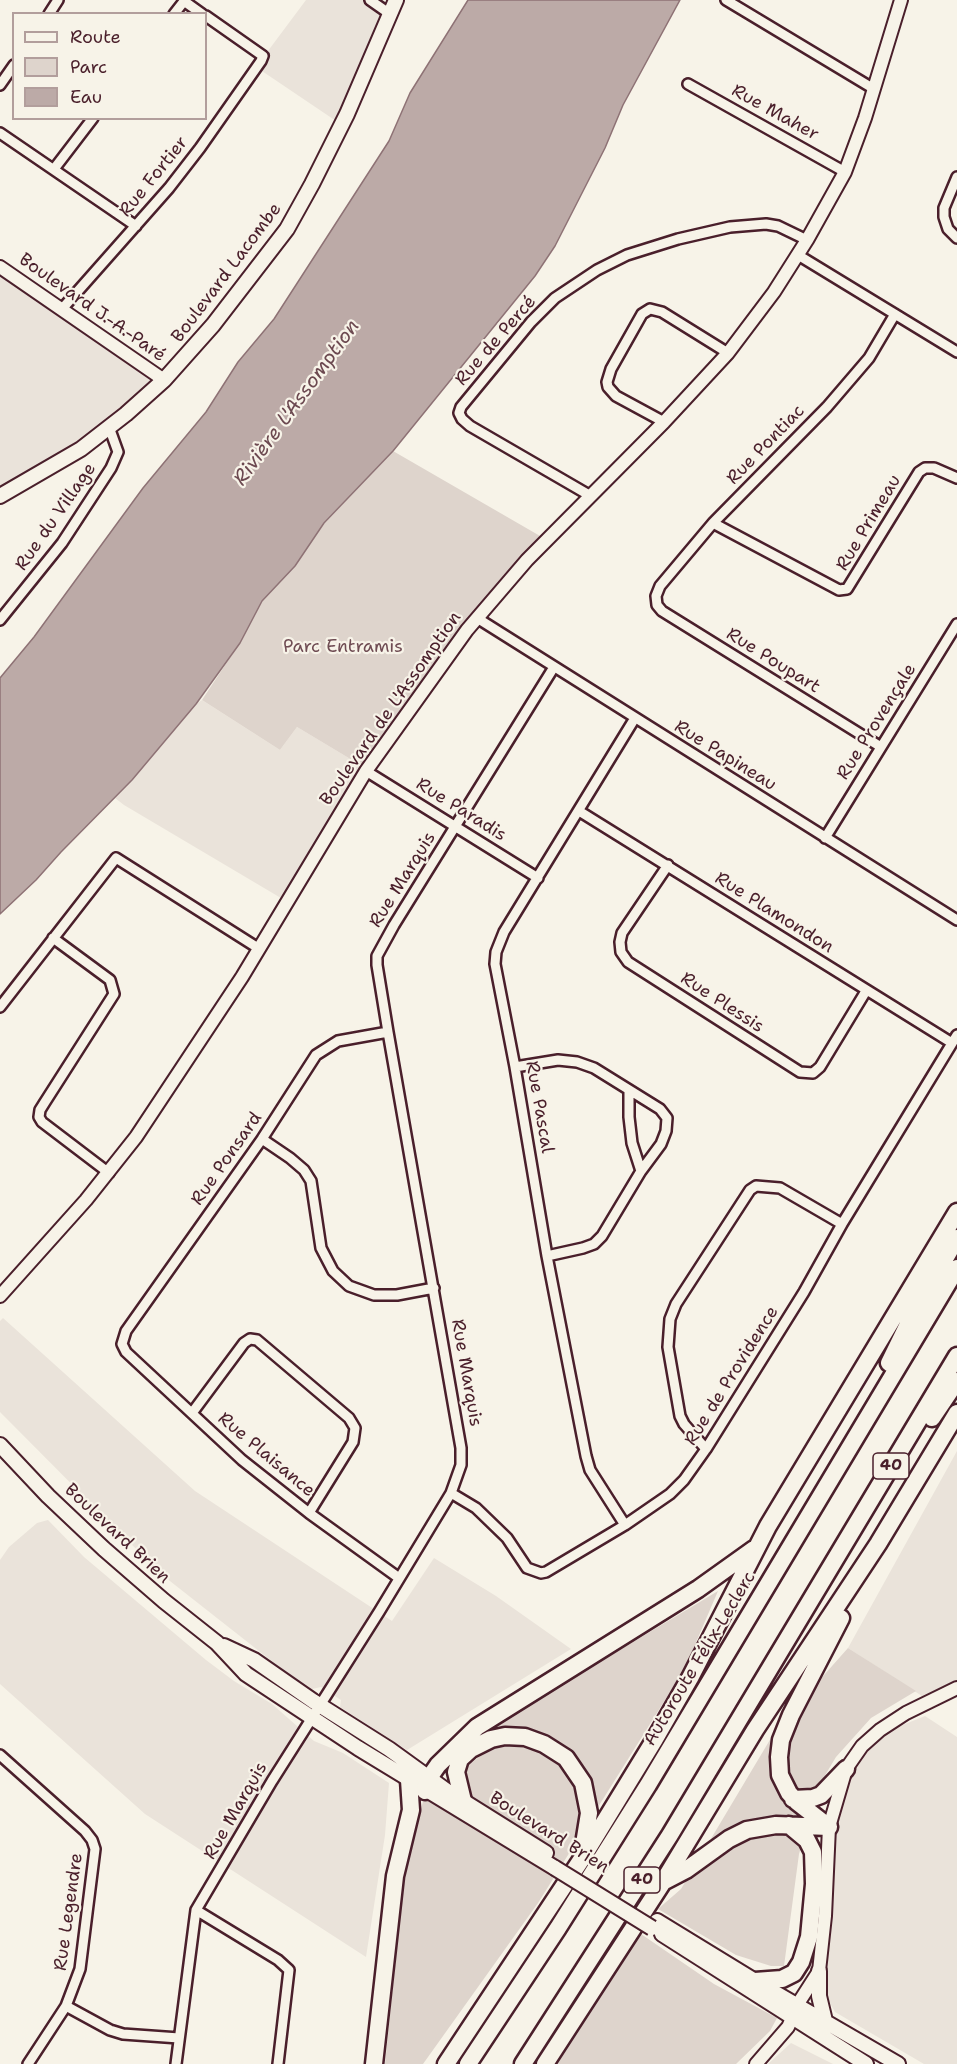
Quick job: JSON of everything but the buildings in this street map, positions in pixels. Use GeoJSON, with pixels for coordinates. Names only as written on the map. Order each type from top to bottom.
{"type":"FeatureCollection","features":[{"type":"Feature","properties":{"kind":"highway"},"geometry":{"type":"LineString","coordinates":[[446,2064],[581,1860],[680,1696],[757,1547],[957,1212]]}},
{"type":"Feature","properties":{"kind":"highway"},"geometry":{"type":"LineString","coordinates":[[835,1471],[914,1312],[957,1238]]}},
{"type":"Feature","properties":{"kind":"highway","name":"Autoroute Félix-Leclerc"},"geometry":{"type":"LineString","coordinates":[[468,2064],[558,1928],[648,1785],[957,1268]]}},
{"type":"Feature","properties":{"kind":"highway","name":"40"},"geometry":{"type":"LineString","coordinates":[[523,2064],[647,1871],[957,1356]]}},
{"type":"Feature","properties":{"kind":"highway"},"geometry":{"type":"LineString","coordinates":[[825,1576],[957,1381]]}},
{"type":"Feature","properties":{"kind":"highway"},"geometry":{"type":"LineString","coordinates":[[545,2064],[663,1882],[755,1730],[879,1544],[957,1413]]}},
{"type":"Feature","properties":{"kind":"highway"},"geometry":{"type":"LineString","coordinates":[[829,1827],[793,1799],[784,1785],[780,1771],[779,1749],[794,1708],[879,1544]]}},
{"type":"Feature","properties":{"kind":"highway"},"geometry":{"type":"LineString","coordinates":[[427,1784],[452,1750],[483,1722],[692,1592],[757,1547]]}},
{"type":"Feature","properties":{"kind":"highway"},"geometry":{"type":"LineString","coordinates":[[463,1801],[456,1772],[460,1759],[471,1749],[491,1739],[505,1736],[525,1737],[544,1744],[571,1763],[586,1790],[589,1820],[581,1860]]}},
{"type":"Feature","properties":{"kind":"highway"},"geometry":{"type":"LineString","coordinates":[[793,1799],[813,1798],[821,1795],[846,1769]]}},
{"type":"Feature","properties":{"kind":"highway"},"geometry":{"type":"LineString","coordinates":[[374,2064],[396,1876],[411,1810],[409,1780]]}},
{"type":"Feature","properties":{"kind":"highway"},"geometry":{"type":"LineString","coordinates":[[663,1882],[686,1870],[716,1847],[740,1833],[760,1827],[789,1825],[829,1827]]}},
{"type":"Feature","properties":{"kind":"highway"},"geometry":{"type":"LineString","coordinates":[[755,1981],[782,1979],[794,1973],[801,1962],[809,1937],[813,1894],[813,1852],[807,1840],[789,1825]]}},
{"type":"Feature","properties":{"kind":"main road","name":"Boulevard Lacombe"},"geometry":{"type":"LineString","coordinates":[[0,496],[81,449],[164,380],[195,346],[287,229],[347,114],[396,0]]}},
{"type":"Feature","properties":{"kind":"main road","name":"Boulevard Brien"},"geometry":{"type":"LineString","coordinates":[[0,1445],[48,1496],[121,1564],[217,1643],[246,1674],[409,1780],[427,1784],[463,1801],[557,1864]]}},
{"type":"Feature","properties":{"kind":"main road","name":"Boulevard Brien"},"geometry":{"type":"LineString","coordinates":[[217,1643],[254,1660],[389,1749],[427,1784],[655,1925],[796,2012],[825,2021],[898,2064]]}},
{"type":"Feature","properties":{"kind":"main road","name":"Boulevard Brien"},"geometry":{"type":"LineString","coordinates":[[655,1925],[755,1981],[866,2064]]}},
{"type":"Feature","properties":{"kind":"main road"},"geometry":{"type":"LineString","coordinates":[[819,1971],[819,1996],[825,2021]]}},
{"type":"Feature","properties":{"kind":"street"},"geometry":{"type":"LineString","coordinates":[[370,0],[390,14]]}},
{"type":"Feature","properties":{"kind":"street"},"geometry":{"type":"LineString","coordinates":[[726,0],[874,89]]}},
{"type":"Feature","properties":{"kind":"street","name":"Boulevard de L'Assomption"},"geometry":{"type":"LineString","coordinates":[[0,1296],[109,1173],[136,1137],[242,977],[366,771],[477,618],[527,560],[664,422],[728,353],[757,316],[798,255],[845,172],[874,89],[901,0]]}},
{"type":"Feature","properties":{"kind":"street"},"geometry":{"type":"LineString","coordinates":[[184,1],[199,12]]}},
{"type":"Feature","properties":{"kind":"street","name":"Rue Fortier"},"geometry":{"type":"LineString","coordinates":[[62,309],[136,226],[200,148],[263,56],[207,17]]}},
{"type":"Feature","properties":{"kind":"street"},"geometry":{"type":"LineString","coordinates":[[0,85],[12,68]]}},
{"type":"Feature","properties":{"kind":"street","name":"Rue Maher"},"geometry":{"type":"LineString","coordinates":[[688,84],[845,172]]}},
{"type":"Feature","properties":{"kind":"street"},"geometry":{"type":"LineString","coordinates":[[54,169],[91,120]]}},
{"type":"Feature","properties":{"kind":"street"},"geometry":{"type":"LineString","coordinates":[[0,133],[136,226]]}},
{"type":"Feature","properties":{"kind":"street"},"geometry":{"type":"LineString","coordinates":[[957,177],[944,208],[948,229],[957,238]]}},
{"type":"Feature","properties":{"kind":"street","name":"Rue de Percé"},"geometry":{"type":"LineString","coordinates":[[589,495],[470,426],[459,413],[461,407],[531,322],[555,298],[597,270],[627,255],[678,239],[730,227],[766,224],[778,226],[807,240]]}},
{"type":"Feature","properties":{"kind":"street"},"geometry":{"type":"LineString","coordinates":[[798,255],[957,352]]}},
{"type":"Feature","properties":{"kind":"street","name":"Boulevard J.-A.-Paré"},"geometry":{"type":"LineString","coordinates":[[0,267],[164,380]]}},
{"type":"Feature","properties":{"kind":"street"},"geometry":{"type":"LineString","coordinates":[[664,422],[616,396],[608,387],[610,369],[642,314],[650,309],[662,312],[728,353]]}},
{"type":"Feature","properties":{"kind":"street","name":"Rue Pontiac"},"geometry":{"type":"LineString","coordinates":[[656,596],[660,586],[713,523],[869,358],[895,314]]}},
{"type":"Feature","properties":{"kind":"street","name":"Rue du Village"},"geometry":{"type":"LineString","coordinates":[[0,620],[62,543],[111,468],[118,452],[109,427]]}},
{"type":"Feature","properties":{"kind":"street","name":"Rue Primeau"},"geometry":{"type":"LineString","coordinates":[[713,523],[839,590],[847,589],[920,472],[925,468],[934,468],[957,478]]}},
{"type":"Feature","properties":{"kind":"street","name":"Rue Poupart"},"geometry":{"type":"LineString","coordinates":[[656,596],[657,605],[662,611],[881,747]]}},
{"type":"Feature","properties":{"kind":"street","name":"Rue Papineau"},"geometry":{"type":"LineString","coordinates":[[477,618],[957,920]]}},
{"type":"Feature","properties":{"kind":"street","name":"Rue Provençale"},"geometry":{"type":"LineString","coordinates":[[825,838],[957,624]]}},
{"type":"Feature","properties":{"kind":"street","name":"Rue Marquis"},"geometry":{"type":"LineString","coordinates":[[176,2064],[196,1910],[272,1781],[451,1493],[461,1465],[462,1448],[388,1032],[377,956],[554,667]]}},
{"type":"Feature","properties":{"kind":"street","name":"Rue Pascal"},"geometry":{"type":"LineString","coordinates":[[625,1525],[590,1470],[547,1256],[495,964],[496,952],[504,932],[635,718]]}},
{"type":"Feature","properties":{"kind":"street","name":"Rue Paradis"},"geometry":{"type":"LineString","coordinates":[[366,771],[538,878]]}},
{"type":"Feature","properties":{"kind":"street","name":"Rue Plamondon"},"geometry":{"type":"LineString","coordinates":[[579,811],[866,991],[955,1039]]}},
{"type":"Feature","properties":{"kind":"street"},"geometry":{"type":"LineString","coordinates":[[0,1007],[116,858],[258,948]]}},
{"type":"Feature","properties":{"kind":"street","name":"Rue Plessis"},"geometry":{"type":"LineString","coordinates":[[668,865],[622,933],[621,952],[628,962],[800,1072],[813,1073],[820,1067],[866,991]]}},
{"type":"Feature","properties":{"kind":"street"},"geometry":{"type":"LineString","coordinates":[[53,938],[110,980],[114,994],[40,1110],[39,1117],[42,1122],[109,1173]]}},
{"type":"Feature","properties":{"kind":"street","name":"Rue Ponsard"},"geometry":{"type":"LineString","coordinates":[[122,1344],[126,1331],[262,1139],[316,1055],[338,1041],[388,1032]]}},
{"type":"Feature","properties":{"kind":"street","name":"Rue de Providence"},"geometry":{"type":"LineString","coordinates":[[451,1493],[476,1509],[507,1538],[527,1568],[541,1573],[656,1505],[684,1480],[706,1449],[804,1292],[842,1224],[955,1039]]}},
{"type":"Feature","properties":{"kind":"street"},"geometry":{"type":"LineString","coordinates":[[515,1067],[558,1060],[577,1062],[594,1068],[660,1109],[667,1118],[666,1131],[661,1144],[641,1171],[602,1236],[594,1244],[547,1256]]}},
{"type":"Feature","properties":{"kind":"street"},"geometry":{"type":"LineString","coordinates":[[629,1090],[630,1125],[641,1171]]}},
{"type":"Feature","properties":{"kind":"street"},"geometry":{"type":"LineString","coordinates":[[262,1139],[304,1170],[311,1181],[321,1248],[333,1271],[349,1286],[374,1295],[397,1295],[435,1288]]}},
{"type":"Feature","properties":{"kind":"street"},"geometry":{"type":"LineString","coordinates":[[706,1449],[684,1424],[680,1416],[668,1347],[670,1319],[676,1304],[750,1190],[756,1186],[780,1188],[842,1224]]}},
{"type":"Feature","properties":{"kind":"street"},"geometry":{"type":"LineString","coordinates":[[192,1413],[244,1343],[250,1339],[257,1341],[349,1418],[355,1428],[353,1442],[309,1513]]}},
{"type":"Feature","properties":{"kind":"street","name":"Rue Plaisance"},"geometry":{"type":"LineString","coordinates":[[122,1344],[126,1352],[242,1460],[309,1513],[399,1578]]}},
{"type":"Feature","properties":{"kind":"street"},"geometry":{"type":"LineString","coordinates":[[756,2064],[777,2042],[819,1971],[829,1827],[846,1769],[862,1746],[888,1724],[957,1688]]}},
{"type":"Feature","properties":{"kind":"street","name":"Rue Legendre"},"geometry":{"type":"LineString","coordinates":[[0,1755],[85,1831],[95,1849],[82,1960],[74,1988],[66,2006],[28,2064]]}},
{"type":"Feature","properties":{"kind":"street"},"geometry":{"type":"LineString","coordinates":[[196,1910],[278,1960],[289,1970],[278,2064]]}},
{"type":"Feature","properties":{"kind":"street"},"geometry":{"type":"LineString","coordinates":[[66,2006],[110,2030],[123,2034],[178,2038]]}},
{"type":"Feature","properties":{"kind":"shaded area"},"geometry":{"type":"Polygon","coordinates":[[[306,0],[370,0],[390,14],[342,125],[256,67],[306,0]]]}},
{"type":"Feature","properties":{"kind":"shaded area"},"geometry":{"type":"Polygon","coordinates":[[[0,267],[164,380],[126,414],[0,496],[0,267]]]}},
{"type":"Feature","properties":{"kind":"shaded area"},"geometry":{"type":"Polygon","coordinates":[[[202,700],[280,750],[297,727],[367,769],[286,901],[115,798],[196,704],[202,700]]]}},
{"type":"Feature","properties":{"kind":"shaded area"},"geometry":{"type":"Polygon","coordinates":[[[3,1318],[195,1491],[392,1621],[434,1558],[496,1596],[571,1649],[407,1750],[340,1707],[341,1700],[321,1687],[312,1689],[278,1666],[161,1574],[0,1412],[0,1321],[3,1318]]]}},
{"type":"Feature","properties":{"kind":"shaded area"},"geometry":{"type":"Polygon","coordinates":[[[957,1451],[957,1680],[922,1696],[848,1648],[957,1451]]]}},
{"type":"Feature","properties":{"kind":"shaded area"},"geometry":{"type":"Polygon","coordinates":[[[48,1520],[84,1557],[206,1660],[234,1681],[272,1704],[314,1741],[343,1753],[389,1783],[385,1835],[366,1957],[145,1814],[0,1684],[0,1560],[9,1547],[37,1523],[48,1520]]]}},
{"type":"Feature","properties":{"kind":"shaded area"},"geometry":{"type":"Polygon","coordinates":[[[925,1716],[957,1737],[957,2064],[924,2064],[835,2012],[826,1996],[833,1827],[849,1775],[870,1746],[890,1730],[925,1716]]]}},
{"type":"Feature","properties":{"kind":"shaded area"},"geometry":{"type":"Polygon","coordinates":[[[791,2043],[833,2064],[768,2064],[791,2043]]]}},
{"type":"Feature","properties":{"kind":"green space","name":"Parc Entramis"},"geometry":{"type":"Polygon","coordinates":[[[393,451],[547,540],[529,557],[367,769],[297,727],[280,750],[202,700],[239,644],[262,601],[295,565],[324,524],[393,451]]]}},
{"type":"Feature","properties":{"kind":"green space"},"geometry":{"type":"Polygon","coordinates":[[[718,1591],[685,1668],[538,1903],[423,2064],[385,2064],[403,1888],[424,1798],[453,1816],[466,1777],[465,1768],[489,1749],[483,1732],[718,1591]]]}},
{"type":"Feature","properties":{"kind":"green space"},"geometry":{"type":"Polygon","coordinates":[[[848,1648],[916,1691],[871,1718],[836,1757],[818,1787],[799,1854],[784,1966],[771,1966],[736,1955],[658,1909],[681,1889],[777,1728],[848,1648]]]}},
{"type":"Feature","properties":{"kind":"green space"},"geometry":{"type":"Polygon","coordinates":[[[641,1934],[714,1984],[777,2018],[770,2031],[736,2064],[556,2064],[641,1934]]]}},
{"type":"Feature","properties":{"kind":"water","name":"Rivière L'Assomption"},"geometry":{"type":"Polygon","coordinates":[[[468,0],[680,0],[623,105],[605,148],[555,246],[535,276],[393,451],[324,523],[295,566],[262,601],[240,643],[196,704],[132,780],[0,914],[0,678],[34,637],[143,488],[206,412],[238,362],[274,319],[389,141],[410,93],[468,0]]]}}]}
